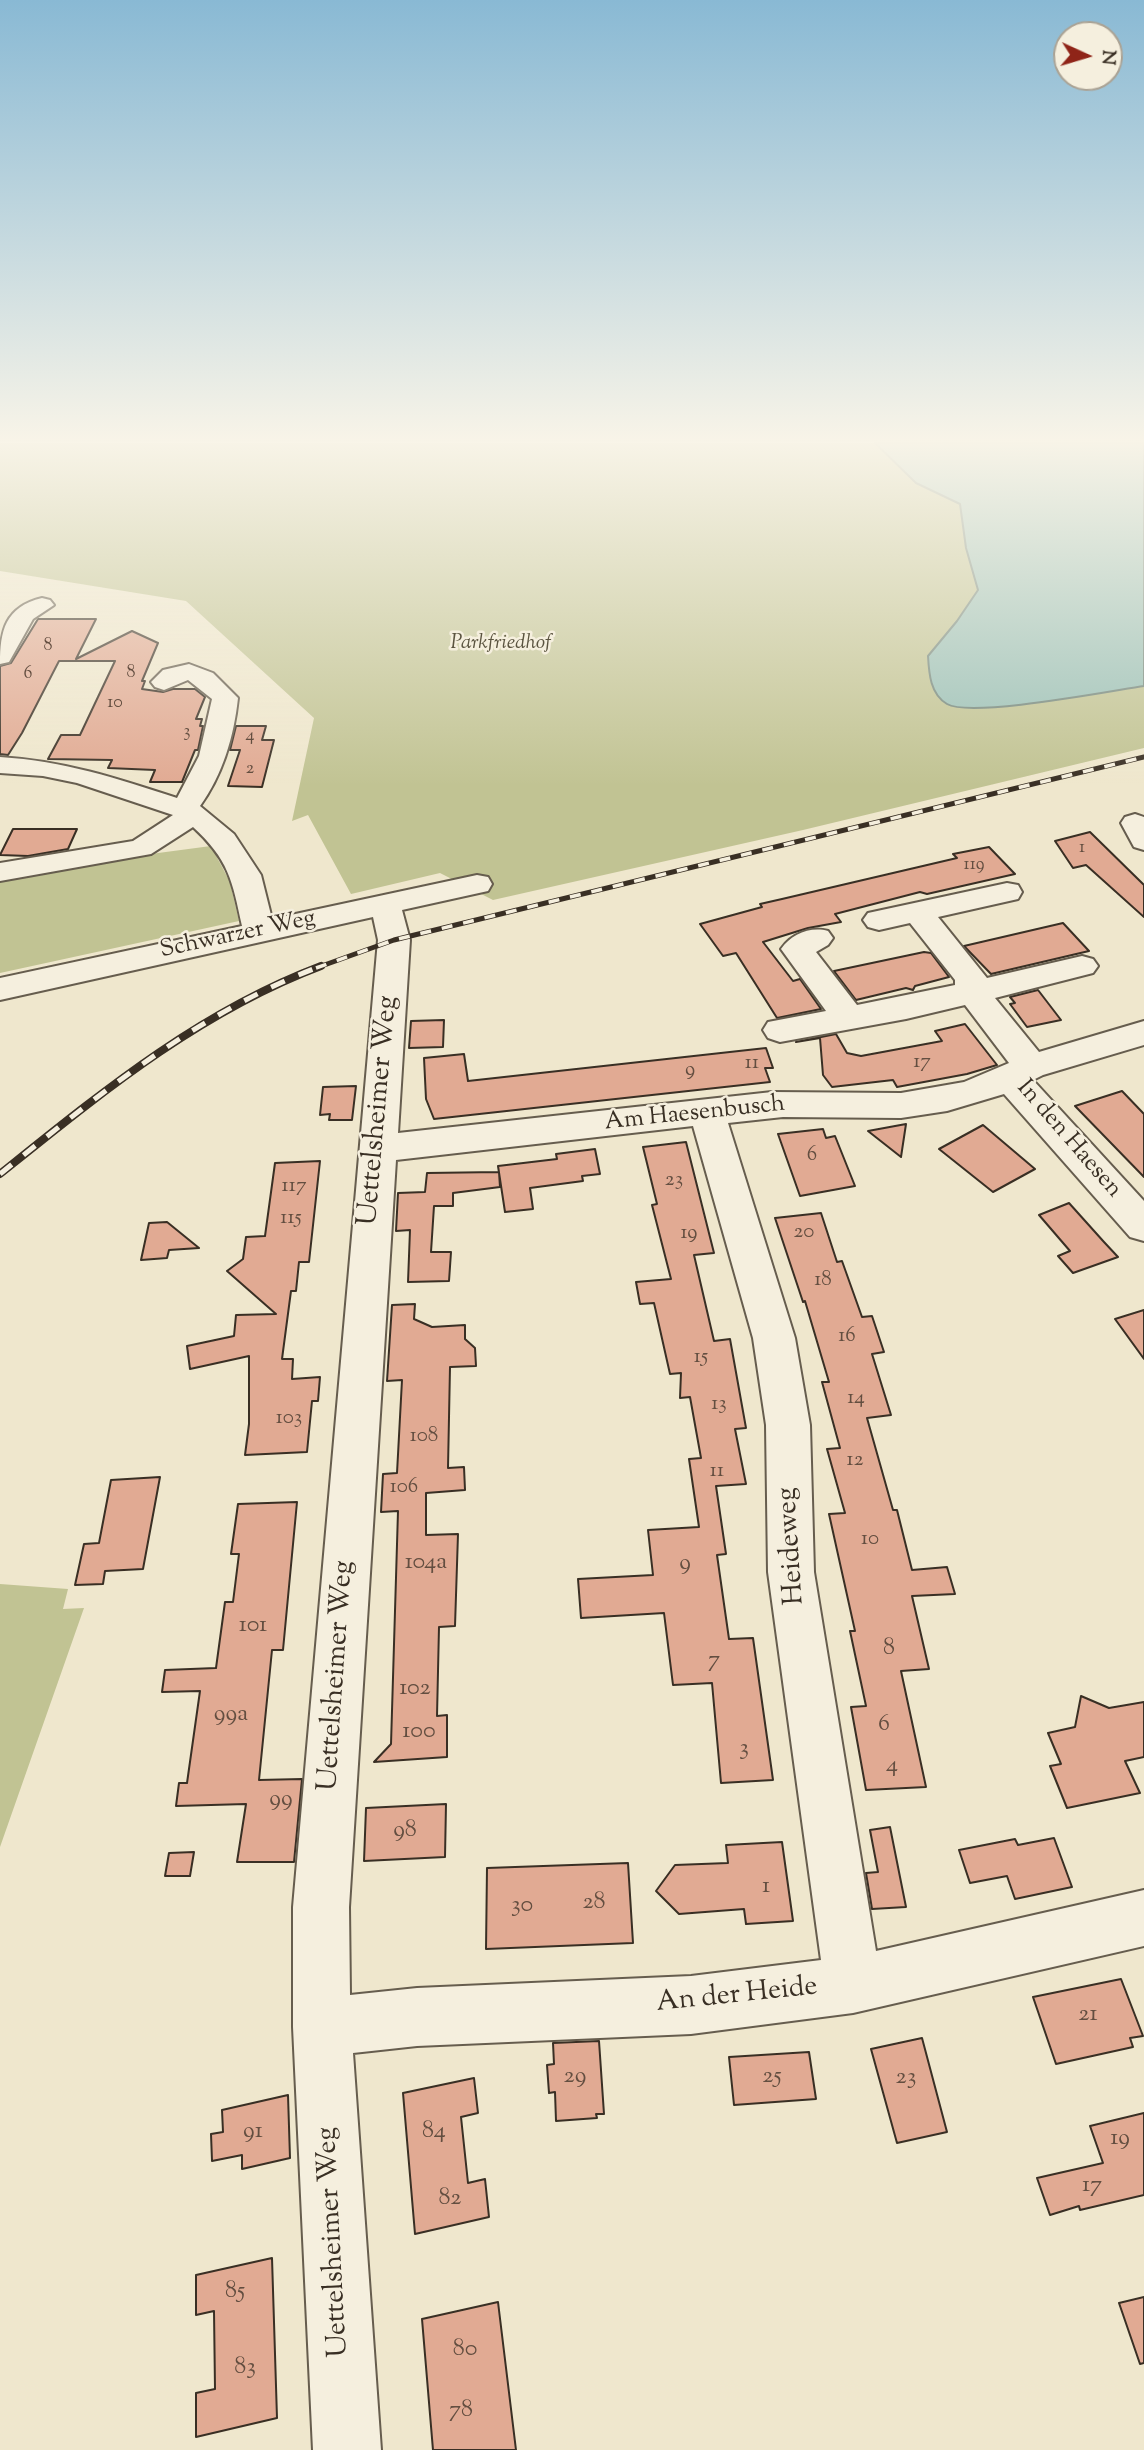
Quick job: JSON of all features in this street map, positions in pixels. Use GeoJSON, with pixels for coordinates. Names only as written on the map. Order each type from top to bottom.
{"type":"FeatureCollection","features":[{"type":"Feature","properties":{"kind":"street"},"geometry":{"type":"LineString","coordinates":[[0,657],[24,615],[42,605]]}},
{"type":"Feature","properties":{"kind":"street"},"geometry":{"type":"LineString","coordinates":[[0,872],[141,848],[166,834],[189,810],[198,793],[224,718],[225,698],[213,683],[197,673],[183,670],[171,674],[164,682]]}},
{"type":"Feature","properties":{"kind":"street"},"geometry":{"type":"LineString","coordinates":[[4,772],[83,776],[189,810],[224,840],[246,875],[259,932]]}},
{"type":"Feature","properties":{"kind":"street","name":"Schwarzer Weg"},"geometry":{"type":"LineString","coordinates":[[0,989],[477,884]]}},
{"type":"Feature","properties":{"kind":"street"},"geometry":{"type":"LineString","coordinates":[[879,920],[1007,892]]}},
{"type":"Feature","properties":{"kind":"street","name":"Uettelsheimer Weg"},"geometry":{"type":"LineString","coordinates":[[347,2450],[322,2027],[321,1907],[376,1149],[394,940],[385,904]]}},
{"type":"Feature","properties":{"kind":"street","name":"In den Haesen"},"geometry":{"type":"LineString","coordinates":[[917,911],[971,978],[972,991],[1021,1072],[1144,1226]]}},
{"type":"Feature","properties":{"kind":"street"},"geometry":{"type":"LineString","coordinates":[[817,938],[797,949],[849,1018]]}},
{"type":"Feature","properties":{"kind":"street"},"geometry":{"type":"LineString","coordinates":[[780,1030],[906,1008],[1082,966]]}},
{"type":"Feature","properties":{"kind":"street","name":"Am Haesenbusch"},"geometry":{"type":"LineString","coordinates":[[376,1149],[776,1104],[857,1107],[901,1105],[942,1099],[1144,1033]]}},
{"type":"Feature","properties":{"kind":"street","name":"Heideweg"},"geometry":{"type":"LineString","coordinates":[[707,1113],[757,1275],[776,1351],[788,1425],[791,1572],[853,1985]]}},
{"type":"Feature","properties":{"kind":"street","name":"An der Heide"},"geometry":{"type":"LineString","coordinates":[[322,2027],[417,2017],[691,2005],[853,1985],[1144,1919]]}},
{"type":"Feature","properties":{"kind":"green space","name":"Parkfriedhof"},"geometry":{"type":"Polygon","coordinates":[[[0,557],[969,557],[978,590],[957,621],[963,707],[991,707],[1144,686],[1144,748],[803,830],[493,900],[440,873],[351,894],[308,815],[292,821],[314,718],[186,601],[0,571],[0,557]]]}},
{"type":"Feature","properties":{"kind":"green space"},"geometry":{"type":"Polygon","coordinates":[[[211,846],[230,882],[239,921],[0,973],[0,874],[211,846]]]}},
{"type":"Feature","properties":{"kind":"green space"},"geometry":{"type":"Polygon","coordinates":[[[0,1584],[68,1589],[63,1609],[84,1608],[0,1847],[0,1584]]]}},
{"type":"Feature","properties":{"kind":"water"},"geometry":{"type":"Polygon","coordinates":[[[969,557],[1144,557],[1144,686],[1011,706],[983,708],[947,704],[934,689],[928,656],[978,590],[969,557]]]}},
{"type":"Feature","properties":{"kind":"building"},"geometry":{"type":"Polygon","coordinates":[[[38,619],[96,619],[76,659],[132,631],[158,643],[142,681],[145,681],[142,689],[163,692],[195,689],[205,697],[196,719],[202,719],[200,726],[203,726],[198,750],[195,750],[182,782],[150,782],[155,770],[108,768],[112,760],[48,759],[61,735],[80,735],[115,661],[59,661],[22,733],[8,755],[0,754],[0,666],[11,663],[38,619]]]}},
{"type":"Feature","properties":{"kind":"building"},"geometry":{"type":"Polygon","coordinates":[[[236,726],[266,726],[262,740],[274,740],[262,787],[228,786],[240,750],[230,750],[236,726]]]}},
{"type":"Feature","properties":{"kind":"building"},"geometry":{"type":"Polygon","coordinates":[[[13,829],[77,829],[68,849],[28,856],[0,855],[13,829]]]}},
{"type":"Feature","properties":{"kind":"building"},"geometry":{"type":"Polygon","coordinates":[[[1090,832],[1144,885],[1144,917],[1086,865],[1073,868],[1055,841],[1090,832]]]}},
{"type":"Feature","properties":{"kind":"building"},"geometry":{"type":"Polygon","coordinates":[[[989,847],[1015,874],[927,894],[920,892],[835,914],[841,922],[808,928],[763,942],[793,981],[800,979],[821,1009],[777,1018],[736,953],[723,956],[700,924],[762,907],[760,904],[957,858],[953,854],[989,847]]]}},
{"type":"Feature","properties":{"kind":"building"},"geometry":{"type":"Polygon","coordinates":[[[1063,923],[1089,951],[991,974],[964,946],[1063,923]]]}},
{"type":"Feature","properties":{"kind":"building"},"geometry":{"type":"Polygon","coordinates":[[[924,952],[931,953],[949,977],[915,986],[913,990],[906,988],[856,1000],[834,971],[924,952]]]}},
{"type":"Feature","properties":{"kind":"building"},"geometry":{"type":"Polygon","coordinates":[[[1038,990],[1061,1020],[1027,1027],[1010,1004],[1015,1003],[1010,997],[1038,990]]]}},
{"type":"Feature","properties":{"kind":"building"},"geometry":{"type":"Polygon","coordinates":[[[444,1020],[443,1047],[409,1048],[411,1021],[444,1020]]]}},
{"type":"Feature","properties":{"kind":"building"},"geometry":{"type":"Polygon","coordinates":[[[965,1024],[997,1065],[967,1074],[897,1087],[893,1080],[832,1087],[823,1075],[820,1038],[796,1042],[836,1034],[847,1053],[861,1056],[942,1041],[935,1031],[965,1024]]]}},
{"type":"Feature","properties":{"kind":"building"},"geometry":{"type":"Polygon","coordinates":[[[766,1048],[773,1068],[765,1068],[770,1082],[434,1119],[426,1099],[424,1058],[464,1054],[468,1081],[766,1048]]]}},
{"type":"Feature","properties":{"kind":"building"},"geometry":{"type":"Polygon","coordinates":[[[356,1086],[352,1120],[329,1120],[330,1114],[320,1115],[323,1087],[356,1086]]]}},
{"type":"Feature","properties":{"kind":"building"},"geometry":{"type":"Polygon","coordinates":[[[1122,1091],[1144,1114],[1144,1177],[1075,1106],[1122,1091]]]}},
{"type":"Feature","properties":{"kind":"building"},"geometry":{"type":"Polygon","coordinates":[[[906,1124],[901,1157],[868,1131],[906,1124]]]}},
{"type":"Feature","properties":{"kind":"building"},"geometry":{"type":"Polygon","coordinates":[[[983,1125],[1035,1169],[993,1192],[939,1149],[983,1125]]]}},
{"type":"Feature","properties":{"kind":"building"},"geometry":{"type":"Polygon","coordinates":[[[823,1129],[826,1138],[835,1136],[855,1186],[800,1196],[778,1134],[823,1129]]]}},
{"type":"Feature","properties":{"kind":"building"},"geometry":{"type":"Polygon","coordinates":[[[686,1142],[714,1253],[694,1255],[714,1341],[730,1339],[746,1428],[735,1429],[746,1484],[716,1486],[726,1554],[717,1555],[729,1639],[753,1638],[773,1780],[721,1783],[712,1683],[673,1685],[664,1613],[581,1618],[578,1579],[653,1575],[648,1530],[699,1527],[689,1459],[701,1458],[690,1397],[680,1398],[681,1373],[670,1374],[654,1303],[640,1304],[636,1282],[671,1279],[652,1205],[657,1204],[643,1147],[686,1142]]]}},
{"type":"Feature","properties":{"kind":"building"},"geometry":{"type":"Polygon","coordinates":[[[595,1149],[600,1174],[582,1176],[583,1181],[530,1188],[533,1209],[505,1212],[498,1166],[557,1159],[556,1154],[595,1149]]]}},
{"type":"Feature","properties":{"kind":"building"},"geometry":{"type":"Polygon","coordinates":[[[320,1161],[309,1262],[299,1262],[296,1291],[291,1291],[282,1359],[293,1359],[292,1379],[320,1377],[318,1401],[312,1401],[307,1452],[245,1455],[249,1424],[249,1356],[190,1369],[187,1346],[234,1336],[236,1315],[276,1314],[227,1271],[243,1259],[246,1237],[265,1236],[275,1163],[320,1161]]]}},
{"type":"Feature","properties":{"kind":"building"},"geometry":{"type":"Polygon","coordinates":[[[499,1172],[500,1187],[453,1193],[453,1206],[434,1206],[431,1252],[451,1252],[449,1281],[408,1282],[410,1230],[396,1231],[398,1193],[425,1192],[427,1173],[499,1172]]]}},
{"type":"Feature","properties":{"kind":"building"},"geometry":{"type":"Polygon","coordinates":[[[1069,1203],[1118,1257],[1073,1273],[1058,1256],[1070,1251],[1039,1215],[1069,1203]]]}},
{"type":"Feature","properties":{"kind":"building"},"geometry":{"type":"Polygon","coordinates":[[[821,1213],[837,1262],[842,1261],[862,1317],[872,1316],[884,1352],[872,1354],[891,1415],[867,1418],[893,1510],[897,1510],[912,1570],[947,1567],[955,1594],[912,1596],[929,1669],[901,1671],[926,1787],[866,1790],[851,1707],[866,1706],[850,1631],[855,1631],[829,1514],[845,1513],[827,1449],[840,1448],[822,1382],[829,1382],[805,1301],[803,1302],[775,1218],[821,1213]]]}},
{"type":"Feature","properties":{"kind":"building"},"geometry":{"type":"Polygon","coordinates":[[[167,1222],[199,1248],[169,1250],[167,1258],[141,1260],[149,1223],[167,1222]]]}},
{"type":"Feature","properties":{"kind":"building"},"geometry":{"type":"Polygon","coordinates":[[[415,1304],[414,1319],[432,1327],[465,1325],[465,1339],[475,1348],[476,1366],[450,1367],[448,1468],[464,1467],[465,1490],[426,1493],[426,1535],[458,1534],[455,1626],[439,1627],[437,1716],[447,1715],[447,1757],[374,1762],[391,1744],[398,1511],[381,1512],[383,1474],[397,1473],[402,1380],[387,1381],[392,1305],[415,1304]]]}},
{"type":"Feature","properties":{"kind":"building"},"geometry":{"type":"Polygon","coordinates":[[[1144,1310],[1144,1359],[1115,1319],[1144,1310]]]}},
{"type":"Feature","properties":{"kind":"building"},"geometry":{"type":"Polygon","coordinates":[[[160,1477],[143,1569],[105,1571],[103,1584],[75,1585],[84,1544],[99,1543],[111,1480],[160,1477]]]}},
{"type":"Feature","properties":{"kind":"building"},"geometry":{"type":"Polygon","coordinates":[[[297,1502],[283,1650],[272,1650],[259,1780],[302,1779],[294,1862],[237,1862],[246,1804],[176,1806],[179,1783],[187,1783],[200,1691],[162,1692],[165,1670],[216,1668],[225,1602],[233,1602],[239,1554],[231,1554],[238,1504],[297,1502]]]}},
{"type":"Feature","properties":{"kind":"building"},"geometry":{"type":"Polygon","coordinates":[[[1081,1696],[1109,1708],[1144,1702],[1144,1757],[1125,1761],[1140,1793],[1067,1808],[1050,1766],[1061,1764],[1048,1733],[1075,1727],[1081,1696]]]}},
{"type":"Feature","properties":{"kind":"building"},"geometry":{"type":"Polygon","coordinates":[[[446,1804],[445,1857],[364,1861],[366,1808],[446,1804]]]}},
{"type":"Feature","properties":{"kind":"building"},"geometry":{"type":"Polygon","coordinates":[[[890,1827],[906,1907],[872,1909],[866,1873],[878,1872],[870,1830],[890,1827]]]}},
{"type":"Feature","properties":{"kind":"building"},"geometry":{"type":"Polygon","coordinates":[[[1054,1838],[1072,1887],[1015,1899],[1007,1876],[970,1883],[959,1850],[1015,1839],[1018,1845],[1054,1838]]]}},
{"type":"Feature","properties":{"kind":"building"},"geometry":{"type":"Polygon","coordinates":[[[782,1842],[793,1921],[746,1924],[744,1909],[679,1914],[656,1891],[675,1865],[728,1863],[726,1845],[782,1842]]]}},
{"type":"Feature","properties":{"kind":"building"},"geometry":{"type":"Polygon","coordinates":[[[194,1852],[190,1876],[165,1876],[169,1853],[194,1852]]]}},
{"type":"Feature","properties":{"kind":"building"},"geometry":{"type":"Polygon","coordinates":[[[628,1863],[633,1943],[486,1949],[487,1868],[628,1863]]]}},
{"type":"Feature","properties":{"kind":"building"},"geometry":{"type":"Polygon","coordinates":[[[1121,1979],[1143,2036],[1130,2038],[1133,2047],[1056,2064],[1033,1997],[1121,1979]]]}},
{"type":"Feature","properties":{"kind":"building"},"geometry":{"type":"Polygon","coordinates":[[[922,2038],[947,2132],[897,2143],[871,2049],[922,2038]]]}},
{"type":"Feature","properties":{"kind":"building"},"geometry":{"type":"Polygon","coordinates":[[[599,2041],[604,2114],[596,2114],[597,2118],[556,2121],[555,2092],[549,2093],[547,2065],[554,2064],[553,2043],[599,2041]]]}},
{"type":"Feature","properties":{"kind":"building"},"geometry":{"type":"Polygon","coordinates":[[[809,2052],[816,2099],[734,2105],[729,2057],[809,2052]]]}},
{"type":"Feature","properties":{"kind":"building"},"geometry":{"type":"Polygon","coordinates":[[[474,2078],[478,2113],[461,2117],[468,2183],[485,2179],[489,2217],[415,2234],[403,2093],[474,2078]]]}},
{"type":"Feature","properties":{"kind":"building"},"geometry":{"type":"Polygon","coordinates":[[[288,2095],[290,2158],[242,2169],[242,2155],[212,2161],[211,2134],[223,2132],[222,2110],[288,2095]]]}},
{"type":"Feature","properties":{"kind":"building"},"geometry":{"type":"Polygon","coordinates":[[[1144,2113],[1144,2195],[1080,2210],[1079,2206],[1050,2215],[1037,2178],[1103,2163],[1090,2126],[1144,2113]]]}},
{"type":"Feature","properties":{"kind":"building"},"geometry":{"type":"Polygon","coordinates":[[[272,2258],[277,2418],[196,2437],[196,2393],[215,2389],[214,2311],[196,2315],[196,2275],[272,2258]]]}},
{"type":"Feature","properties":{"kind":"building"},"geometry":{"type":"Polygon","coordinates":[[[1144,2297],[1144,2363],[1140,2364],[1119,2303],[1144,2297]]]}},
{"type":"Feature","properties":{"kind":"building"},"geometry":{"type":"Polygon","coordinates":[[[498,2302],[516,2450],[433,2450],[422,2319],[498,2302]]]}},
{"type":"Feature","properties":{"kind":"railway"},"geometry":{"type":"LineString","coordinates":[[318,967],[394,940],[1144,757]]}},
{"type":"Feature","properties":{"kind":"railway"},"geometry":{"type":"LineString","coordinates":[[0,1174],[114,1085],[192,1031],[276,985],[318,967]]}}]}
